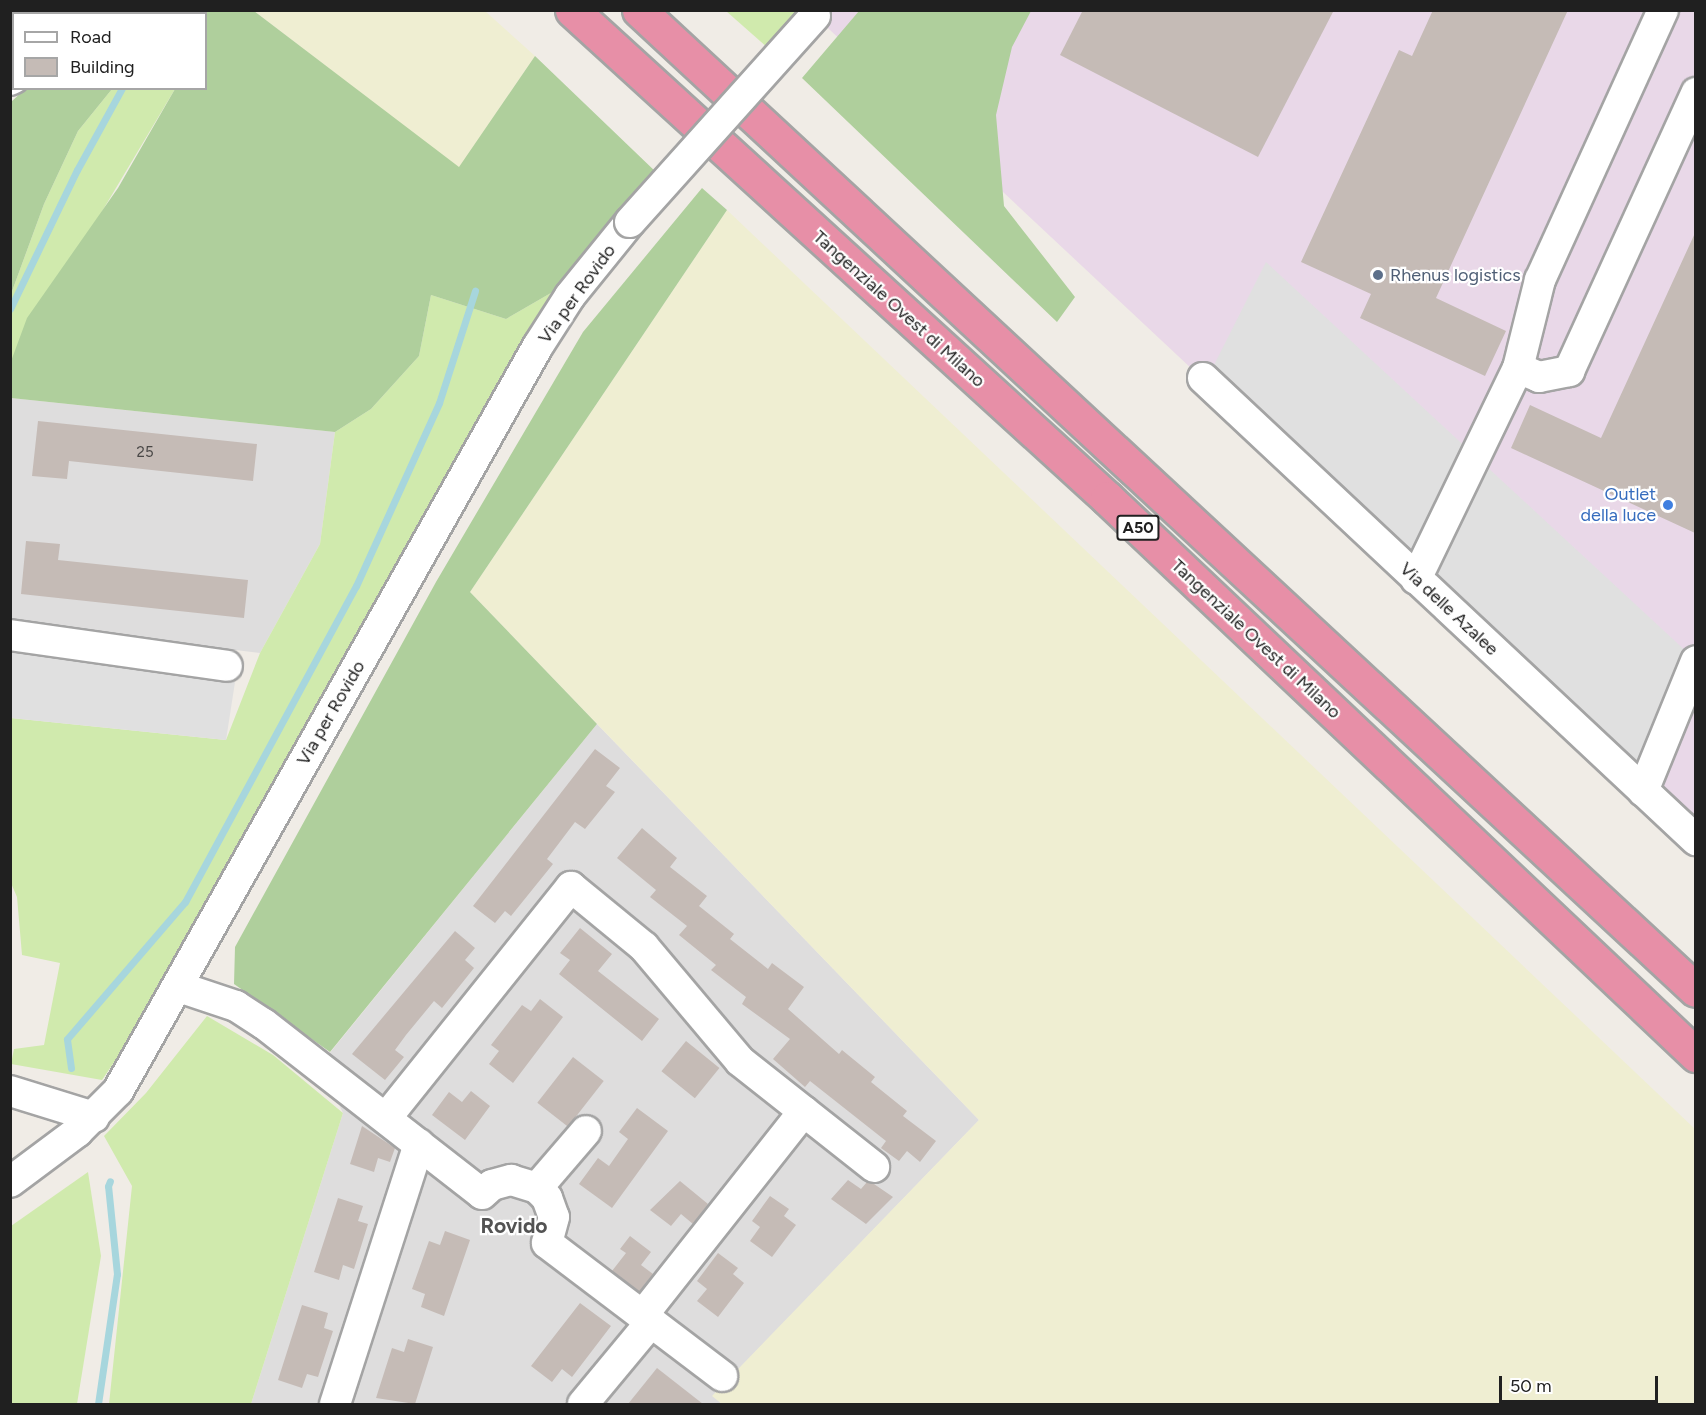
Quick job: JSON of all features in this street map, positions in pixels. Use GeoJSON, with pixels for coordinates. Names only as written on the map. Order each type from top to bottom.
{"type":"FeatureCollection","features":[{"type":"Feature","properties":{"kind":"highway","name":"Tangenziale Ovest di Milano"},"geometry":{"type":"LineString","coordinates":[[572,10],[1107,498],[1695,1055]]}},
{"type":"Feature","properties":{"kind":"highway","name":"A50"},"geometry":{"type":"LineString","coordinates":[[639,10],[1695,990]]}},
{"type":"Feature","properties":{"kind":"street"},"geometry":{"type":"LineString","coordinates":[[1416,579],[1518,368],[1540,280],[1663,10]]}},
{"type":"Feature","properties":{"kind":"street","name":"Via per Rovido"},"geometry":{"type":"LineString","coordinates":[[10,1182],[94,1117],[118,1091],[179,987],[538,346],[570,296],[630,222],[817,13]]}},
{"type":"Feature","properties":{"kind":"street"},"geometry":{"type":"LineString","coordinates":[[1518,368],[1539,377],[1569,371],[1695,93]]}},
{"type":"Feature","properties":{"kind":"street","name":"Via delle Azalee"},"geometry":{"type":"LineString","coordinates":[[1203,378],[1695,840]]}},
{"type":"Feature","properties":{"kind":"street"},"geometry":{"type":"LineString","coordinates":[[10,635],[227,666]]}},
{"type":"Feature","properties":{"kind":"street"},"geometry":{"type":"LineString","coordinates":[[1643,791],[1695,661]]}},
{"type":"Feature","properties":{"kind":"street"},"geometry":{"type":"LineString","coordinates":[[386,1119],[571,887],[644,947],[740,1061],[874,1167]]}},
{"type":"Feature","properties":{"kind":"street"},"geometry":{"type":"LineString","coordinates":[[179,987],[236,1005],[482,1194],[492,1185],[511,1180],[537,1188],[547,1198],[554,1216],[547,1243],[722,1376]]}},
{"type":"Feature","properties":{"kind":"street"},"geometry":{"type":"LineString","coordinates":[[10,1090],[94,1117]]}},
{"type":"Feature","properties":{"kind":"street"},"geometry":{"type":"LineString","coordinates":[[588,1403],[647,1319],[804,1111]]}},
{"type":"Feature","properties":{"kind":"street"},"geometry":{"type":"LineString","coordinates":[[537,1188],[586,1131]]}},
{"type":"Feature","properties":{"kind":"street"},"geometry":{"type":"LineString","coordinates":[[335,1404],[419,1144]]}},
{"type":"Feature","properties":{"kind":"shaded area"},"geometry":{"type":"Polygon","coordinates":[[[809,11],[1695,11],[1695,840],[815,16],[809,11]]]}},
{"type":"Feature","properties":{"kind":"shaded area"},"geometry":{"type":"Polygon","coordinates":[[[1266,262],[1689,654],[1643,767],[1214,365],[1266,262]]]}},
{"type":"Feature","properties":{"kind":"shaded area"},"geometry":{"type":"Polygon","coordinates":[[[11,398],[335,432],[320,544],[260,653],[11,623],[11,398]]]}},
{"type":"Feature","properties":{"kind":"shaded area"},"geometry":{"type":"Polygon","coordinates":[[[11,651],[235,682],[226,740],[11,718],[11,651]]]}},
{"type":"Feature","properties":{"kind":"shaded area"},"geometry":{"type":"Polygon","coordinates":[[[597,724],[979,1120],[713,1396],[722,1404],[251,1404],[343,1113],[320,1065],[597,724]]]}},
{"type":"Feature","properties":{"kind":"green space"},"geometry":{"type":"Polygon","coordinates":[[[31,11],[254,11],[459,167],[535,56],[658,174],[563,286],[506,319],[431,295],[419,356],[371,409],[335,432],[11,398],[10,364],[27,318],[118,188],[174,90],[207,90],[207,12],[31,11]]]}},
{"type":"Feature","properties":{"kind":"green space"},"geometry":{"type":"Polygon","coordinates":[[[254,11],[485,11],[535,56],[459,168],[254,11]]]}},
{"type":"Feature","properties":{"kind":"green space"},"geometry":{"type":"Polygon","coordinates":[[[726,11],[804,11],[768,48],[726,11]]]}},
{"type":"Feature","properties":{"kind":"green space"},"geometry":{"type":"Polygon","coordinates":[[[859,11],[1031,11],[1012,47],[996,115],[1004,206],[1075,297],[1057,322],[802,78],[859,11]]]}},
{"type":"Feature","properties":{"kind":"green space"},"geometry":{"type":"Polygon","coordinates":[[[24,90],[111,90],[78,131],[44,204],[11,294],[11,102],[24,90]]]}},
{"type":"Feature","properties":{"kind":"green space"},"geometry":{"type":"Polygon","coordinates":[[[111,90],[174,90],[11,364],[11,294],[44,204],[78,131],[111,90]]]}},
{"type":"Feature","properties":{"kind":"green space"},"geometry":{"type":"Polygon","coordinates":[[[702,188],[727,210],[470,592],[597,724],[330,1052],[234,984],[235,947],[436,582],[583,332],[702,188]]]}},
{"type":"Feature","properties":{"kind":"green space"},"geometry":{"type":"Polygon","coordinates":[[[727,210],[1695,1129],[1695,1404],[722,1404],[712,1396],[979,1120],[470,592],[727,210]]]}},
{"type":"Feature","properties":{"kind":"green space"},"geometry":{"type":"Polygon","coordinates":[[[563,286],[134,1033],[102,1080],[11,1064],[14,1049],[44,1045],[60,963],[22,955],[17,897],[11,883],[11,718],[226,740],[260,653],[320,544],[335,432],[371,409],[419,356],[431,295],[506,319],[563,286]]]}},
{"type":"Feature","properties":{"kind":"green space"},"geometry":{"type":"Polygon","coordinates":[[[207,1016],[273,1055],[343,1113],[251,1404],[109,1404],[132,1186],[104,1136],[146,1093],[207,1016]]]}},
{"type":"Feature","properties":{"kind":"green space"},"geometry":{"type":"Polygon","coordinates":[[[88,1172],[101,1256],[77,1404],[11,1404],[11,1226],[88,1172]]]}},
{"type":"Feature","properties":{"kind":"building"},"geometry":{"type":"Polygon","coordinates":[[[1083,10],[1334,10],[1258,157],[1060,55],[1083,10]]]}},
{"type":"Feature","properties":{"kind":"building"},"geometry":{"type":"Polygon","coordinates":[[[1433,10],[1568,10],[1436,298],[1506,331],[1485,376],[1360,318],[1371,294],[1301,262],[1399,50],[1412,56],[1433,10]]]}},
{"type":"Feature","properties":{"kind":"building"},"geometry":{"type":"Polygon","coordinates":[[[1695,233],[1695,533],[1511,448],[1530,405],[1601,438],[1695,233]]]}},
{"type":"Feature","properties":{"kind":"building"},"geometry":{"type":"Polygon","coordinates":[[[38,421],[257,444],[253,481],[69,461],[67,479],[32,476],[38,421]]]}},
{"type":"Feature","properties":{"kind":"building"},"geometry":{"type":"Polygon","coordinates":[[[26,541],[60,544],[58,560],[248,580],[244,618],[21,594],[26,541]]]}},
{"type":"Feature","properties":{"kind":"building"},"geometry":{"type":"Polygon","coordinates":[[[595,749],[620,768],[606,786],[615,792],[585,829],[575,822],[547,859],[553,864],[511,916],[505,911],[495,923],[473,906],[595,749]]]}},
{"type":"Feature","properties":{"kind":"building"},"geometry":{"type":"Polygon","coordinates":[[[642,828],[677,858],[670,867],[707,896],[699,906],[734,934],[730,939],[768,969],[772,963],[804,987],[788,1009],[839,1054],[842,1050],[875,1077],[871,1082],[907,1111],[903,1116],[936,1141],[920,1162],[907,1151],[899,1161],[881,1148],[886,1141],[810,1081],[805,1087],[773,1059],[790,1039],[742,1004],[746,997],[711,970],[716,965],[679,935],[687,926],[650,897],[656,890],[617,858],[642,828]]]}},
{"type":"Feature","properties":{"kind":"building"},"geometry":{"type":"Polygon","coordinates":[[[580,928],[612,954],[598,971],[659,1019],[642,1041],[559,974],[570,960],[560,953],[580,928]]]}},
{"type":"Feature","properties":{"kind":"building"},"geometry":{"type":"Polygon","coordinates":[[[455,931],[475,948],[465,960],[474,968],[442,1008],[434,1001],[406,1035],[395,1050],[404,1057],[385,1080],[352,1054],[455,931]]]}},
{"type":"Feature","properties":{"kind":"building"},"geometry":{"type":"Polygon","coordinates":[[[540,999],[563,1017],[513,1083],[489,1064],[499,1051],[491,1045],[522,1005],[531,1011],[540,999]]]}},
{"type":"Feature","properties":{"kind":"building"},"geometry":{"type":"Polygon","coordinates":[[[686,1041],[719,1068],[695,1098],[661,1071],[686,1041]]]}},
{"type":"Feature","properties":{"kind":"building"},"geometry":{"type":"Polygon","coordinates":[[[573,1057],[604,1081],[568,1127],[537,1103],[573,1057]]]}},
{"type":"Feature","properties":{"kind":"building"},"geometry":{"type":"Polygon","coordinates":[[[471,1091],[490,1106],[465,1140],[432,1115],[449,1092],[462,1102],[471,1091]]]}},
{"type":"Feature","properties":{"kind":"building"},"geometry":{"type":"Polygon","coordinates":[[[637,1108],[668,1131],[612,1208],[579,1184],[598,1158],[609,1166],[628,1139],[619,1132],[637,1108]]]}},
{"type":"Feature","properties":{"kind":"building"},"geometry":{"type":"Polygon","coordinates":[[[362,1126],[395,1148],[390,1162],[378,1158],[374,1172],[350,1164],[362,1126]]]}},
{"type":"Feature","properties":{"kind":"building"},"geometry":{"type":"Polygon","coordinates":[[[848,1180],[861,1189],[867,1182],[874,1184],[893,1197],[866,1224],[831,1199],[848,1180]]]}},
{"type":"Feature","properties":{"kind":"building"},"geometry":{"type":"Polygon","coordinates":[[[680,1181],[708,1204],[693,1224],[681,1214],[671,1226],[650,1210],[680,1181]]]}},
{"type":"Feature","properties":{"kind":"building"},"geometry":{"type":"Polygon","coordinates":[[[770,1196],[789,1209],[784,1216],[796,1225],[772,1257],[750,1241],[760,1227],[752,1221],[770,1196]]]}},
{"type":"Feature","properties":{"kind":"building"},"geometry":{"type":"Polygon","coordinates":[[[338,1198],[363,1206],[358,1221],[368,1224],[354,1269],[343,1265],[339,1280],[314,1272],[338,1198]]]}},
{"type":"Feature","properties":{"kind":"building"},"geometry":{"type":"Polygon","coordinates":[[[445,1231],[470,1240],[444,1316],[421,1307],[425,1294],[412,1289],[429,1241],[440,1245],[445,1231]]]}},
{"type":"Feature","properties":{"kind":"building"},"geometry":{"type":"Polygon","coordinates":[[[630,1236],[651,1252],[641,1265],[653,1274],[639,1292],[612,1271],[626,1253],[620,1249],[630,1236]]]}},
{"type":"Feature","properties":{"kind":"building"},"geometry":{"type":"Polygon","coordinates":[[[718,1253],[738,1268],[733,1274],[744,1283],[718,1317],[697,1301],[707,1289],[697,1281],[718,1253]]]}},
{"type":"Feature","properties":{"kind":"building"},"geometry":{"type":"Polygon","coordinates":[[[580,1303],[611,1326],[572,1377],[562,1369],[552,1382],[531,1366],[580,1303]]]}},
{"type":"Feature","properties":{"kind":"building"},"geometry":{"type":"Polygon","coordinates":[[[302,1305],[328,1313],[324,1328],[333,1331],[318,1377],[307,1374],[302,1388],[278,1380],[302,1305]]]}},
{"type":"Feature","properties":{"kind":"building"},"geometry":{"type":"Polygon","coordinates":[[[408,1339],[433,1347],[415,1404],[376,1398],[392,1348],[404,1352],[408,1339]]]}},
{"type":"Feature","properties":{"kind":"building"},"geometry":{"type":"Polygon","coordinates":[[[657,1368],[703,1404],[628,1404],[657,1368]]]}},
{"type":"Feature","properties":{"kind":"waterway"},"geometry":{"type":"LineString","coordinates":[[10,309],[77,170],[121,90]]}},
{"type":"Feature","properties":{"kind":"waterway"},"geometry":{"type":"LineString","coordinates":[[71,1068],[67,1039],[185,902],[356,586],[439,403],[475,291]]}},
{"type":"Feature","properties":{"kind":"waterway"},"geometry":{"type":"LineString","coordinates":[[98,1404],[117,1274],[108,1186],[110,1181]]}},
{"type":"Feature","properties":{"kind":"place","name":"Rhenus logistics"},"geometry":{"type":"Point","coordinates":[1378,275]}},
{"type":"Feature","properties":{"kind":"place","name":"Outlet della luce"},"geometry":{"type":"Point","coordinates":[1668,505]}},
{"type":"Feature","properties":{"kind":"district","name":"Rovido"},"geometry":{"type":"Point","coordinates":[514,1226]}}]}
